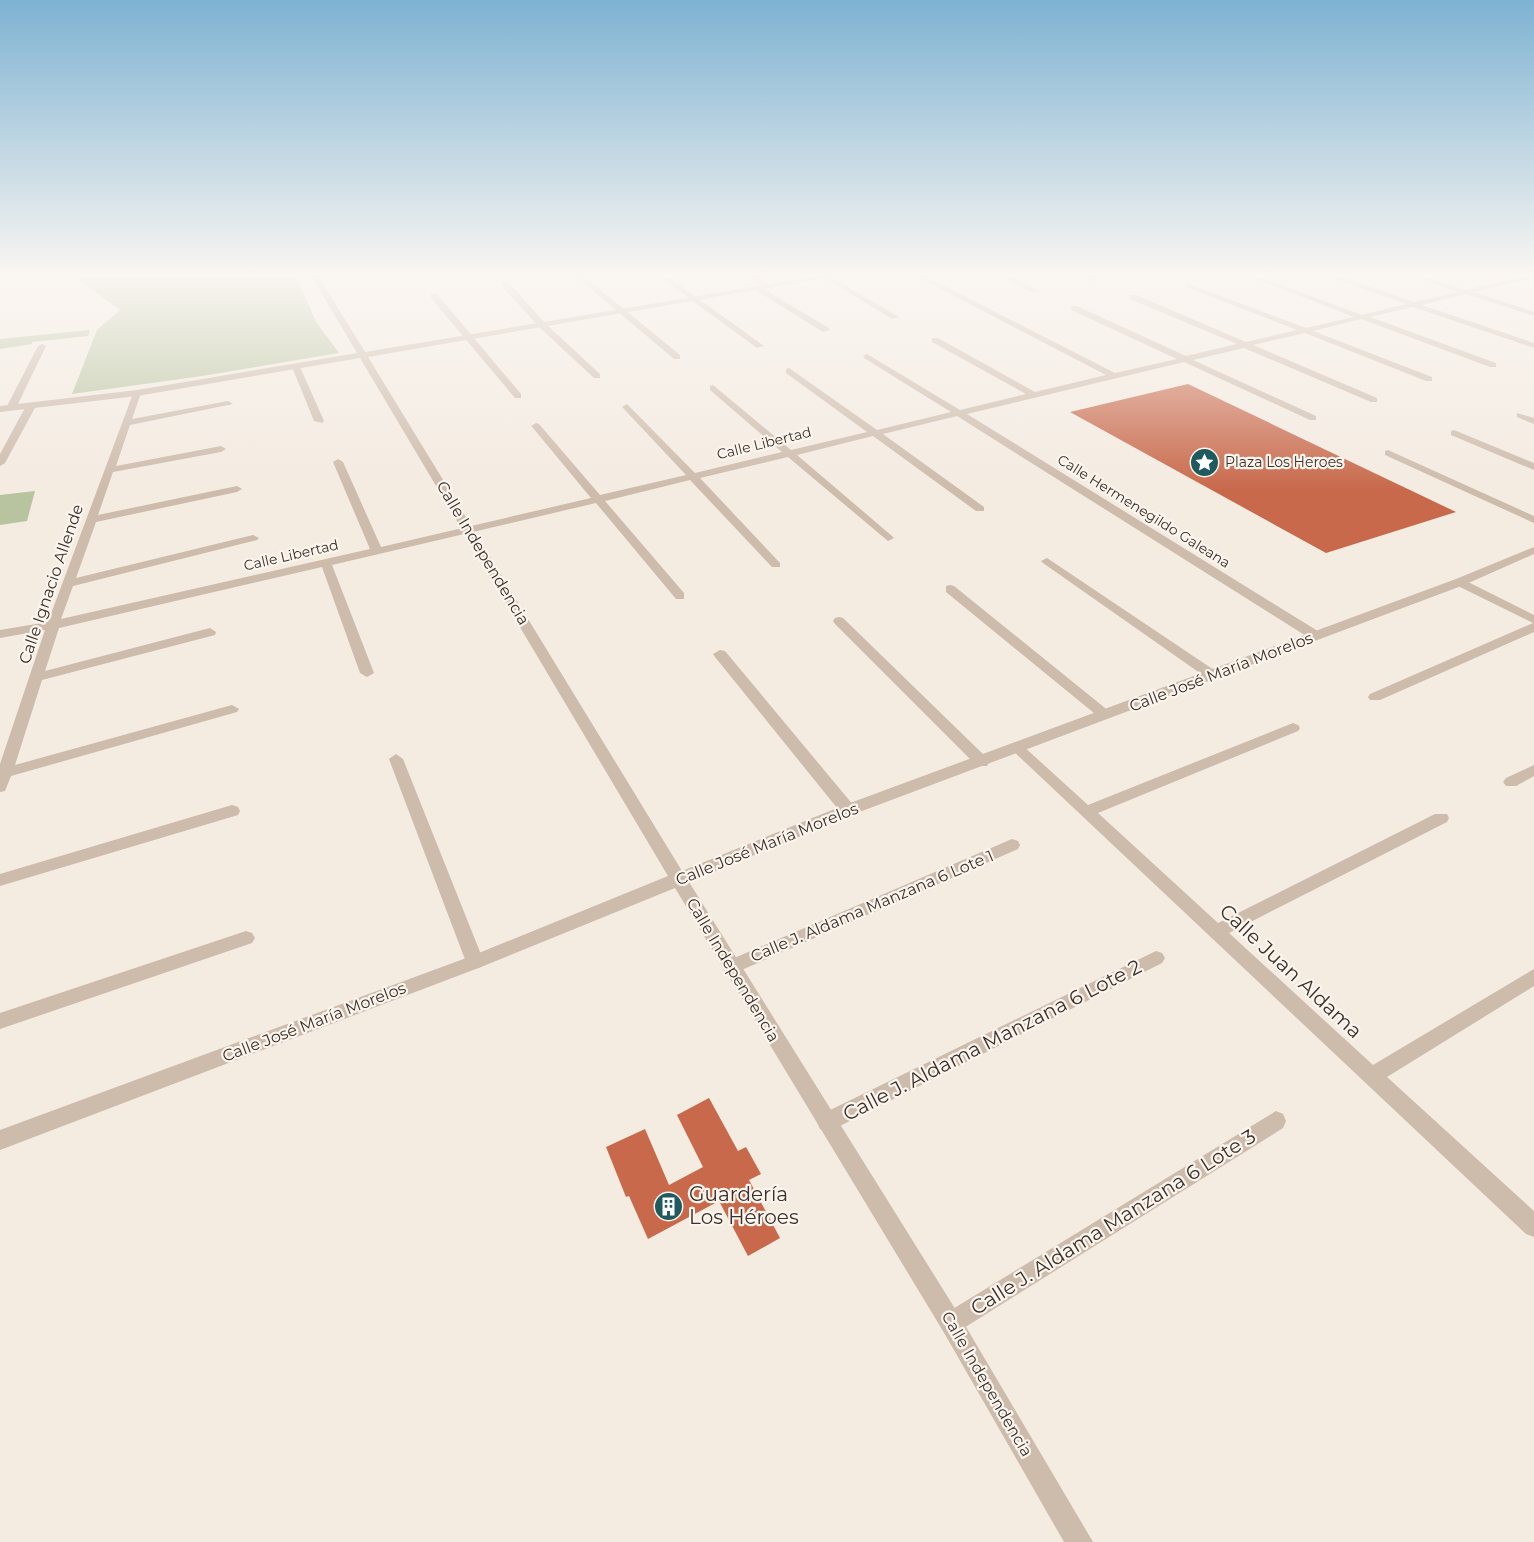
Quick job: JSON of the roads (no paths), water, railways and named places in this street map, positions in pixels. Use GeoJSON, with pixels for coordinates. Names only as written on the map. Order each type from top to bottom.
{"type":"FeatureCollection","features":[{"type":"Feature","properties":{"kind":"street"},"geometry":{"type":"LineString","coordinates":[[11,408],[42,346]]}},
{"type":"Feature","properties":{"kind":"street","name":"Calle Independencia"},"geometry":{"type":"LineString","coordinates":[[355,346],[469,530],[731,967],[951,1323],[1079,1542]]}},
{"type":"Feature","properties":{"kind":"street"},"geometry":{"type":"LineString","coordinates":[[0,409],[137,393],[427,346]]}},
{"type":"Feature","properties":{"kind":"street"},"geometry":{"type":"LineString","coordinates":[[474,346],[518,396]]}},
{"type":"Feature","properties":{"kind":"street"},"geometry":{"type":"LineString","coordinates":[[565,346],[597,376]]}},
{"type":"Feature","properties":{"kind":"street"},"geometry":{"type":"LineString","coordinates":[[663,346],[677,357]]}},
{"type":"Feature","properties":{"kind":"street"},"geometry":{"type":"LineString","coordinates":[[946,346],[1032,394]]}},
{"type":"Feature","properties":{"kind":"street"},"geometry":{"type":"LineString","coordinates":[[1055,346],[1112,375]]}},
{"type":"Feature","properties":{"kind":"street"},"geometry":{"type":"LineString","coordinates":[[1155,346],[1313,418]]}},
{"type":"Feature","properties":{"kind":"street","name":"Calle Libertad"},"geometry":{"type":"LineString","coordinates":[[0,634],[53,626],[469,530],[957,411],[1240,346]]}},
{"type":"Feature","properties":{"kind":"street"},"geometry":{"type":"LineString","coordinates":[[1246,346],[1374,400]]}},
{"type":"Feature","properties":{"kind":"street"},"geometry":{"type":"LineString","coordinates":[[1345,346],[1429,379]]}},
{"type":"Feature","properties":{"kind":"street"},"geometry":{"type":"LineString","coordinates":[[1441,346],[1493,365]]}},
{"type":"Feature","properties":{"kind":"street","name":"Calle Hermenegildo Galeana"},"geometry":{"type":"LineString","coordinates":[[867,356],[1316,636]]}},
{"type":"Feature","properties":{"kind":"street"},"geometry":{"type":"LineString","coordinates":[[297,367],[319,421]]}},
{"type":"Feature","properties":{"kind":"street"},"geometry":{"type":"LineString","coordinates":[[789,371],[980,509]]}},
{"type":"Feature","properties":{"kind":"street"},"geometry":{"type":"LineString","coordinates":[[713,387],[888,538]]}},
{"type":"Feature","properties":{"kind":"street","name":"Calle Ignacio Allende"},"geometry":{"type":"LineString","coordinates":[[3,780],[53,626],[137,393]]}},
{"type":"Feature","properties":{"kind":"street"},"geometry":{"type":"LineString","coordinates":[[127,423],[228,404]]}},
{"type":"Feature","properties":{"kind":"street"},"geometry":{"type":"LineString","coordinates":[[0,463],[31,406]]}},
{"type":"Feature","properties":{"kind":"street"},"geometry":{"type":"LineString","coordinates":[[627,407],[776,566]]}},
{"type":"Feature","properties":{"kind":"street"},"geometry":{"type":"LineString","coordinates":[[1520,415],[1534,421]]}},
{"type":"Feature","properties":{"kind":"street"},"geometry":{"type":"LineString","coordinates":[[536,426],[680,596]]}},
{"type":"Feature","properties":{"kind":"street"},"geometry":{"type":"LineString","coordinates":[[1454,433],[1534,467]]}},
{"type":"Feature","properties":{"kind":"street"},"geometry":{"type":"LineString","coordinates":[[109,470],[221,449]]}},
{"type":"Feature","properties":{"kind":"street"},"geometry":{"type":"LineString","coordinates":[[1388,453],[1534,520]]}},
{"type":"Feature","properties":{"kind":"street"},"geometry":{"type":"LineString","coordinates":[[338,462],[377,551]]}},
{"type":"Feature","properties":{"kind":"street"},"geometry":{"type":"LineString","coordinates":[[90,520],[237,489]]}},
{"type":"Feature","properties":{"kind":"street"},"geometry":{"type":"LineString","coordinates":[[70,583],[254,538]]}},
{"type":"Feature","properties":{"kind":"street","name":"Calle José María Morelos"},"geometry":{"type":"LineString","coordinates":[[0,1140],[476,962],[679,881],[848,810],[982,762],[1460,582],[1534,550]]}},
{"type":"Feature","properties":{"kind":"street"},"geometry":{"type":"LineString","coordinates":[[1047,561],[1212,675]]}},
{"type":"Feature","properties":{"kind":"street"},"geometry":{"type":"LineString","coordinates":[[326,563],[367,674]]}},
{"type":"Feature","properties":{"kind":"street"},"geometry":{"type":"LineString","coordinates":[[1460,582],[1534,620]]}},
{"type":"Feature","properties":{"kind":"street"},"geometry":{"type":"LineString","coordinates":[[950,589],[1104,715]]}},
{"type":"Feature","properties":{"kind":"street"},"geometry":{"type":"LineString","coordinates":[[839,621],[982,762]]}},
{"type":"Feature","properties":{"kind":"street"},"geometry":{"type":"LineString","coordinates":[[1375,698],[1534,627]]}},
{"type":"Feature","properties":{"kind":"street"},"geometry":{"type":"LineString","coordinates":[[37,677],[210,632]]}},
{"type":"Feature","properties":{"kind":"street"},"geometry":{"type":"LineString","coordinates":[[720,654],[848,810]]}},
{"type":"Feature","properties":{"kind":"street"},"geometry":{"type":"LineString","coordinates":[[3,780],[232,710]]}},
{"type":"Feature","properties":{"kind":"street"},"geometry":{"type":"LineString","coordinates":[[1086,812],[1293,728]]}},
{"type":"Feature","properties":{"kind":"street","name":"Calle Juan Aldama"},"geometry":{"type":"LineString","coordinates":[[1017,748],[1534,1226]]}},
{"type":"Feature","properties":{"kind":"street"},"geometry":{"type":"LineString","coordinates":[[396,759],[476,962]]}},
{"type":"Feature","properties":{"kind":"street"},"geometry":{"type":"LineString","coordinates":[[1511,782],[1534,770]]}},
{"type":"Feature","properties":{"kind":"street"},"geometry":{"type":"LineString","coordinates":[[0,880],[232,811]]}},
{"type":"Feature","properties":{"kind":"street"},"geometry":{"type":"LineString","coordinates":[[1216,932],[1441,818]]}},
{"type":"Feature","properties":{"kind":"street","name":"Calle J. Aldama Manzana 6 Lote 1"},"geometry":{"type":"LineString","coordinates":[[731,967],[1012,845]]}},
{"type":"Feature","properties":{"kind":"street"},"geometry":{"type":"LineString","coordinates":[[0,1021],[246,938]]}},
{"type":"Feature","properties":{"kind":"street","name":"Calle J. Aldama Manzana 6 Lote 2"},"geometry":{"type":"LineString","coordinates":[[827,1122],[1156,957]]}},
{"type":"Feature","properties":{"kind":"street"},"geometry":{"type":"LineString","coordinates":[[1372,1076],[1534,977]]}},
{"type":"Feature","properties":{"kind":"street","name":"Calle J. Aldama Manzana 6 Lote 3"},"geometry":{"type":"LineString","coordinates":[[951,1323],[1276,1121]]}},
{"type":"Feature","properties":{"kind":"place","name":"Plaza Los Heroes"},"geometry":{"type":"Point","coordinates":[1204,462]}},
{"type":"Feature","properties":{"kind":"place","name":"Guardería Los Héroes"},"geometry":{"type":"Point","coordinates":[668,1206]}}]}
